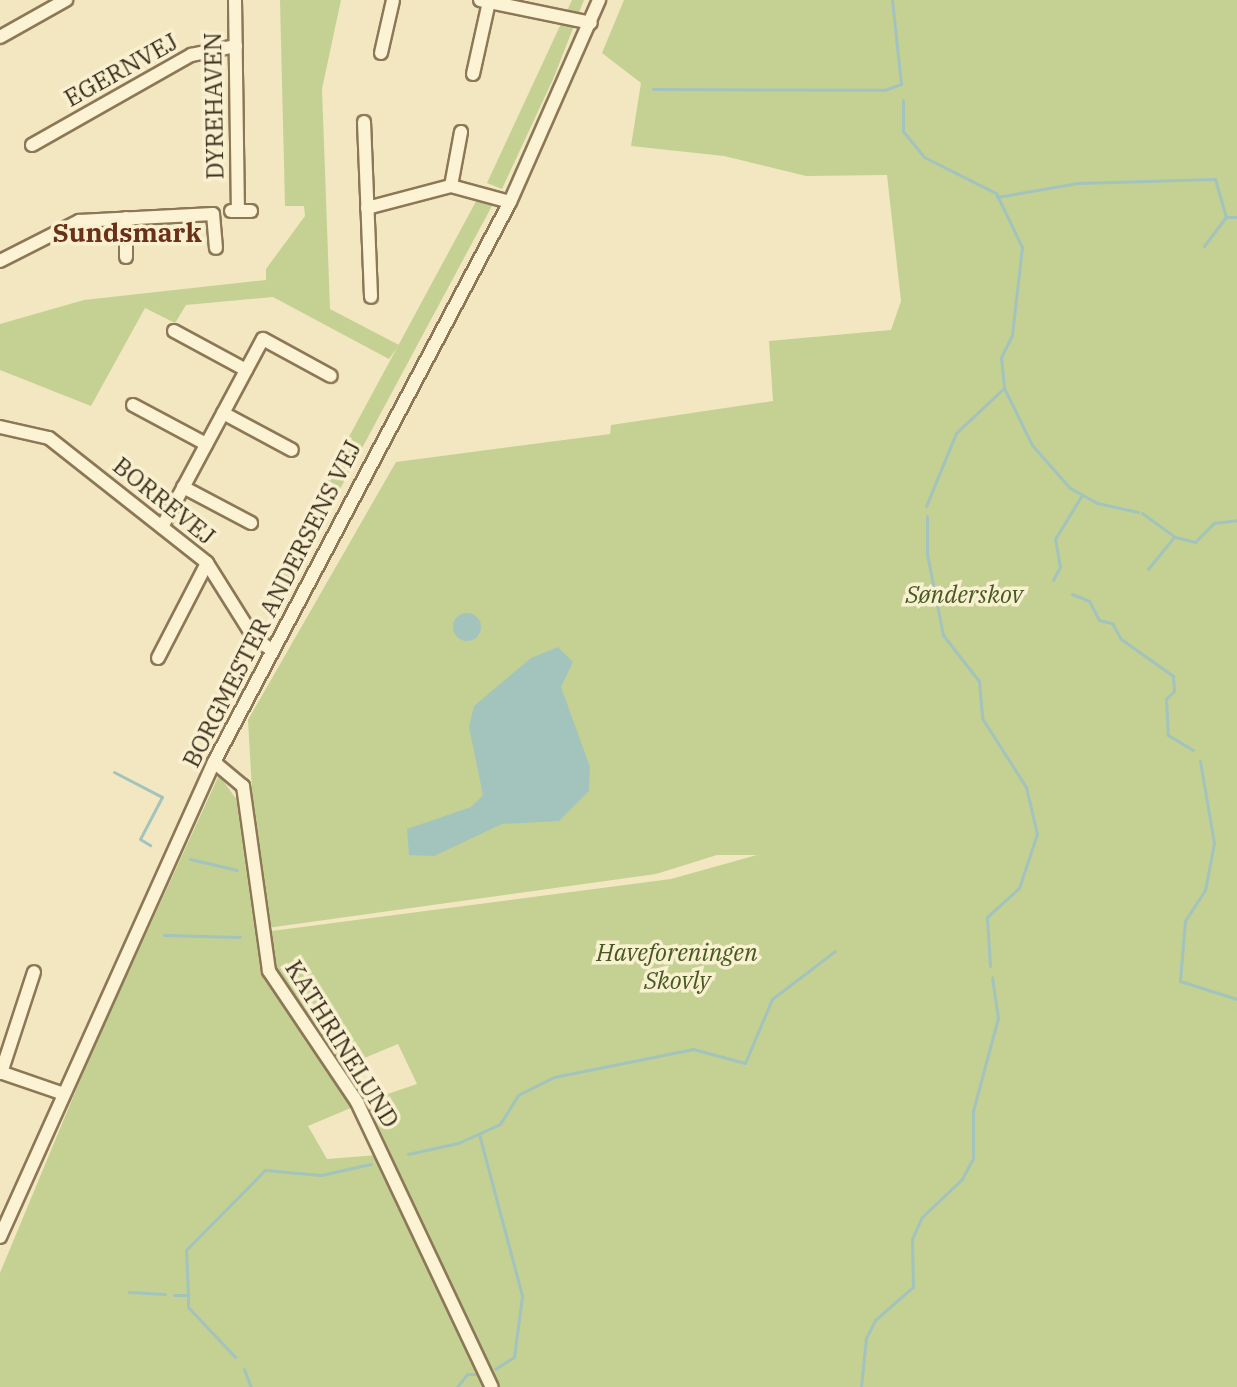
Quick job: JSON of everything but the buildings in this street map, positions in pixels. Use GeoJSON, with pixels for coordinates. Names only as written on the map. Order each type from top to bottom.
{"type":"FeatureCollection","features":[{"type":"Feature","properties":{"kind":"street"},"geometry":{"type":"LineString","coordinates":[[0,37],[66,0]]}},
{"type":"Feature","properties":{"kind":"street","name":"DYREHAVEN"},"geometry":{"type":"LineString","coordinates":[[235,0],[240,211]]}},
{"type":"Feature","properties":{"kind":"street"},"geometry":{"type":"LineString","coordinates":[[381,53],[393,0]]}},
{"type":"Feature","properties":{"kind":"street","name":"BORGMESTER ANDERSENS VEJ"},"geometry":{"type":"LineString","coordinates":[[0,1237],[61,1093],[269,648],[510,202],[599,0]]}},
{"type":"Feature","properties":{"kind":"street"},"geometry":{"type":"LineString","coordinates":[[473,74],[485,1],[510,3],[591,23]]}},
{"type":"Feature","properties":{"kind":"street","name":"EGERNVEJ"},"geometry":{"type":"LineString","coordinates":[[32,145],[191,55],[236,46]]}},
{"type":"Feature","properties":{"kind":"street"},"geometry":{"type":"LineString","coordinates":[[364,122],[371,297]]}},
{"type":"Feature","properties":{"kind":"street"},"geometry":{"type":"LineString","coordinates":[[451,186],[461,132]]}},
{"type":"Feature","properties":{"kind":"street"},"geometry":{"type":"LineString","coordinates":[[367,208],[451,186],[472,187],[510,202]]}},
{"type":"Feature","properties":{"kind":"street"},"geometry":{"type":"LineString","coordinates":[[0,261],[79,221],[126,218],[213,214],[216,248]]}},
{"type":"Feature","properties":{"kind":"street"},"geometry":{"type":"LineString","coordinates":[[126,218],[126,257]]}},
{"type":"Feature","properties":{"kind":"street"},"geometry":{"type":"LineString","coordinates":[[174,331],[246,370]]}},
{"type":"Feature","properties":{"kind":"street"},"geometry":{"type":"LineString","coordinates":[[162,527],[263,339],[331,376]]}},
{"type":"Feature","properties":{"kind":"street"},"geometry":{"type":"LineString","coordinates":[[133,405],[206,444]]}},
{"type":"Feature","properties":{"kind":"street"},"geometry":{"type":"LineString","coordinates":[[223,413],[292,450]]}},
{"type":"Feature","properties":{"kind":"street","name":"BORREVEJ"},"geometry":{"type":"LineString","coordinates":[[0,427],[49,438],[207,563],[254,638],[269,648]]}},
{"type":"Feature","properties":{"kind":"street"},"geometry":{"type":"LineString","coordinates":[[183,487],[251,523]]}},
{"type":"Feature","properties":{"kind":"street"},"geometry":{"type":"LineString","coordinates":[[158,658],[207,563]]}},
{"type":"Feature","properties":{"kind":"street","name":"KATHRINELUND"},"geometry":{"type":"LineString","coordinates":[[214,762],[243,786],[269,971],[357,1102],[492,1387]]}},
{"type":"Feature","properties":{"kind":"street"},"geometry":{"type":"LineString","coordinates":[[34,972],[0,1073],[61,1093]]}},
{"type":"Feature","properties":{"kind":"green space"},"geometry":{"type":"Polygon","coordinates":[[[280,0],[341,0],[322,89],[330,309],[399,345],[389,359],[273,297],[186,305],[175,323],[145,308],[91,406],[0,370],[0,324],[84,300],[266,280],[266,269],[305,216],[304,206],[285,206],[280,0]]]}},
{"type":"Feature","properties":{"kind":"green space"},"geometry":{"type":"Polygon","coordinates":[[[572,0],[584,0],[554,77],[502,189],[487,183],[572,0]]]}},
{"type":"Feature","properties":{"kind":"green space","name":"Sønderskov"},"geometry":{"type":"Polygon","coordinates":[[[624,0],[1237,0],[1237,1387],[0,1387],[0,1273],[91,1054],[219,775],[242,807],[261,974],[353,1107],[308,1126],[327,1159],[391,1154],[367,1101],[417,1084],[398,1044],[343,1067],[278,973],[264,932],[671,879],[757,855],[717,855],[656,874],[260,929],[248,720],[396,462],[610,434],[611,425],[773,401],[769,341],[891,330],[901,301],[887,175],[806,176],[724,156],[631,146],[641,83],[602,53],[624,0]]]}},
{"type":"Feature","properties":{"kind":"green space"},"geometry":{"type":"Polygon","coordinates":[[[480,194],[493,204],[280,601],[263,614],[351,433],[480,194]]]}},
{"type":"Feature","properties":{"kind":"water"},"geometry":{"type":"Polygon","coordinates":[[[467,613],[477,617],[481,627],[477,637],[467,641],[457,637],[453,627],[457,617],[467,613]]]}},
{"type":"Feature","properties":{"kind":"water"},"geometry":{"type":"Polygon","coordinates":[[[558,647],[573,662],[561,687],[590,767],[589,791],[559,821],[502,824],[434,856],[409,855],[407,829],[471,807],[483,795],[469,727],[474,706],[531,658],[558,647]]]}},
{"type":"Feature","properties":{"kind":"waterway"},"geometry":{"type":"LineString","coordinates":[[653,89],[884,90],[901,84],[892,0]]}},
{"type":"Feature","properties":{"kind":"waterway"},"geometry":{"type":"LineString","coordinates":[[903,100],[903,131],[924,157],[996,193],[1022,247],[1012,335],[1001,358],[1004,388],[956,433],[926,506]]}},
{"type":"Feature","properties":{"kind":"waterway"},"geometry":{"type":"LineString","coordinates":[[997,197],[1078,183],[1215,179],[1226,217],[1237,217]]}},
{"type":"Feature","properties":{"kind":"waterway"},"geometry":{"type":"LineString","coordinates":[[1204,246],[1226,217]]}},
{"type":"Feature","properties":{"kind":"waterway"},"geometry":{"type":"LineString","coordinates":[[1004,388],[1032,445],[1070,488],[1097,503],[1138,512]]}},
{"type":"Feature","properties":{"kind":"waterway"},"geometry":{"type":"LineString","coordinates":[[1053,580],[1060,567],[1055,539],[1082,495]]}},
{"type":"Feature","properties":{"kind":"waterway"},"geometry":{"type":"LineString","coordinates":[[1142,513],[1175,537],[1195,542],[1214,523],[1237,520]]}},
{"type":"Feature","properties":{"kind":"waterway"},"geometry":{"type":"LineString","coordinates":[[927,516],[927,554],[943,635],[979,681],[982,718],[1026,787],[1037,834],[1019,888],[987,917],[990,966]]}},
{"type":"Feature","properties":{"kind":"waterway"},"geometry":{"type":"LineString","coordinates":[[1148,569],[1173,538]]}},
{"type":"Feature","properties":{"kind":"waterway"},"geometry":{"type":"LineString","coordinates":[[1072,594],[1089,601],[1099,620],[1112,623],[1121,639],[1173,676],[1174,691],[1166,699],[1168,735],[1193,750]]}},
{"type":"Feature","properties":{"kind":"waterway"},"geometry":{"type":"LineString","coordinates":[[1200,761],[1214,843],[1205,890],[1185,921],[1180,981],[1237,999]]}},
{"type":"Feature","properties":{"kind":"waterway"},"geometry":{"type":"LineString","coordinates":[[114,772],[162,797],[140,839],[150,845]]}},
{"type":"Feature","properties":{"kind":"waterway"},"geometry":{"type":"LineString","coordinates":[[190,859],[237,870]]}},
{"type":"Feature","properties":{"kind":"waterway"},"geometry":{"type":"LineString","coordinates":[[164,935],[240,937]]}},
{"type":"Feature","properties":{"kind":"waterway"},"geometry":{"type":"LineString","coordinates":[[408,1154],[458,1143],[500,1124],[518,1095],[554,1077],[693,1049],[745,1063],[772,999],[835,951]]}},
{"type":"Feature","properties":{"kind":"waterway"},"geometry":{"type":"LineString","coordinates":[[861,1387],[866,1338],[875,1320],[913,1287],[912,1239],[922,1217],[962,1179],[973,1158],[973,1111],[998,1018],[992,977]]}},
{"type":"Feature","properties":{"kind":"waterway"},"geometry":{"type":"LineString","coordinates":[[479,1134],[522,1296],[514,1357],[495,1369]]}},
{"type":"Feature","properties":{"kind":"waterway"},"geometry":{"type":"LineString","coordinates":[[174,1295],[188,1295],[186,1250],[265,1170],[321,1175],[371,1164]]}},
{"type":"Feature","properties":{"kind":"waterway"},"geometry":{"type":"LineString","coordinates":[[129,1292],[165,1294]]}},
{"type":"Feature","properties":{"kind":"waterway"},"geometry":{"type":"LineString","coordinates":[[188,1295],[188,1307],[235,1357]]}},
{"type":"Feature","properties":{"kind":"waterway"},"geometry":{"type":"LineString","coordinates":[[244,1369],[251,1387]]}},
{"type":"Feature","properties":{"kind":"waterway"},"geometry":{"type":"LineString","coordinates":[[457,1387],[467,1374],[478,1374]]}},
{"type":"Feature","properties":{"kind":"district","name":"Sundsmark"},"geometry":{"type":"Point","coordinates":[127,233]}},
{"type":"Feature","properties":{"kind":"park label","name":"Haveforeningen Skovly"},"geometry":{"type":"Point","coordinates":[677,967]}}]}
